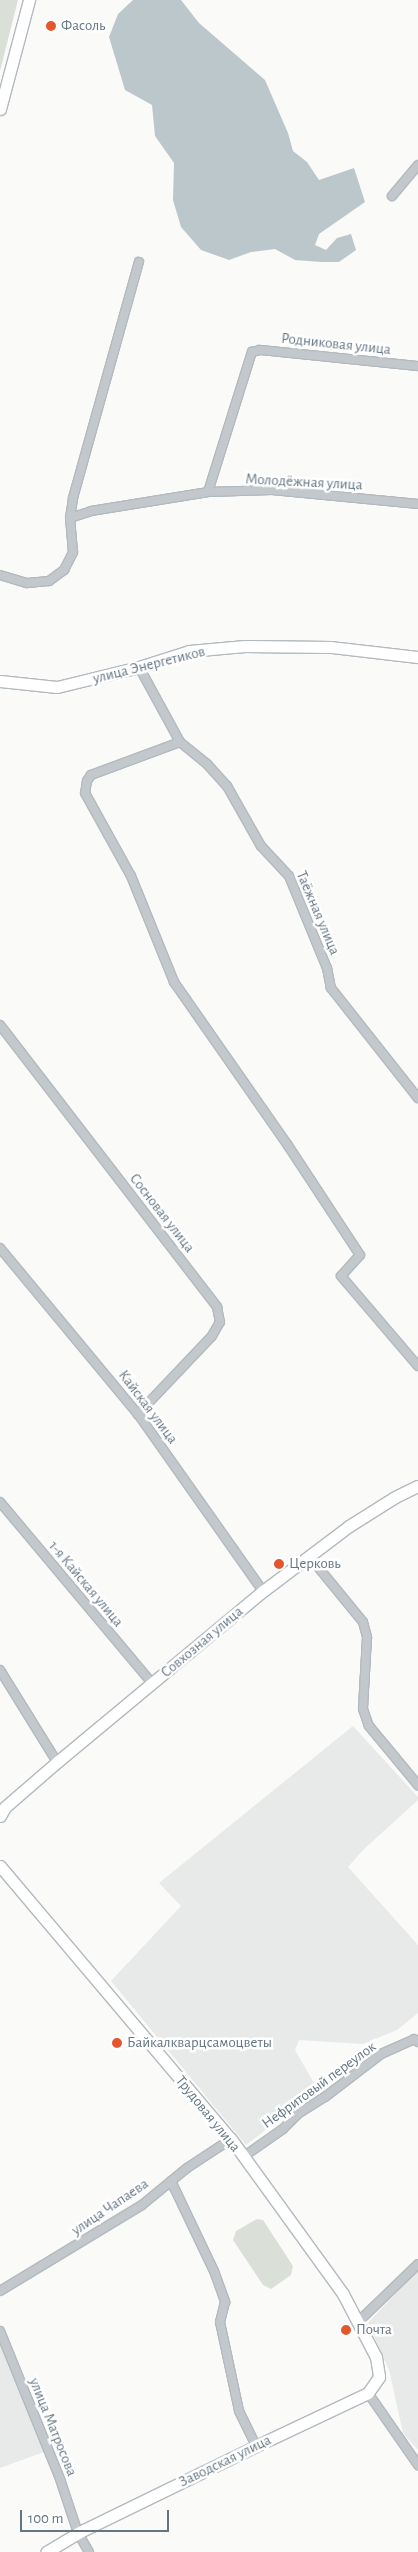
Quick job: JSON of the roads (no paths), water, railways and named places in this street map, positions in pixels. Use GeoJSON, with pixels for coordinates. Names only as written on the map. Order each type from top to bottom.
{"type":"FeatureCollection","features":[{"type":"Feature","properties":{"kind":"street"},"geometry":{"type":"LineString","coordinates":[[0,109],[29,0]]}},
{"type":"Feature","properties":{"kind":"street"},"geometry":{"type":"LineString","coordinates":[[392,196],[418,165]]}},
{"type":"Feature","properties":{"kind":"street"},"geometry":{"type":"LineString","coordinates":[[0,575],[27,583],[48,581],[64,570],[74,552],[70,518],[73,498],[139,262]]}},
{"type":"Feature","properties":{"kind":"street","name":"Родниковая улица"},"geometry":{"type":"LineString","coordinates":[[208,492],[252,352],[260,350],[418,366]]}},
{"type":"Feature","properties":{"kind":"street","name":"Молодёжная улица"},"geometry":{"type":"LineString","coordinates":[[70,518],[91,511],[208,492],[272,490],[418,504]]}},
{"type":"Feature","properties":{"kind":"street","name":"улица Энергетиков"},"geometry":{"type":"LineString","coordinates":[[0,681],[57,687],[139,668],[189,652],[245,646],[331,648],[418,656]]}},
{"type":"Feature","properties":{"kind":"street","name":"Таёжная улица"},"geometry":{"type":"LineString","coordinates":[[139,668],[180,742],[207,764],[227,786],[261,846],[289,876],[327,968],[331,988],[418,1098]]}},
{"type":"Feature","properties":{"kind":"street"},"geometry":{"type":"LineString","coordinates":[[180,742],[91,775],[87,781],[85,792],[131,876],[174,982],[287,1144],[360,1255],[341,1276],[418,1366]]}},
{"type":"Feature","properties":{"kind":"street","name":"Сосновая улица"},"geometry":{"type":"LineString","coordinates":[[0,1025],[217,1307],[220,1322],[212,1336],[138,1414]]}},
{"type":"Feature","properties":{"kind":"street","name":"Кайская улица"},"geometry":{"type":"LineString","coordinates":[[0,1248],[138,1414],[263,1591]]}},
{"type":"Feature","properties":{"kind":"street","name":"Совхозная улица"},"geometry":{"type":"LineString","coordinates":[[2,1810],[263,1591],[349,1526],[395,1496],[418,1486]]}},
{"type":"Feature","properties":{"kind":"street","name":"1-я Кайская улица"},"geometry":{"type":"LineString","coordinates":[[0,1502],[152,1683]]}},
{"type":"Feature","properties":{"kind":"street"},"geometry":{"type":"LineString","coordinates":[[309,1556],[363,1622],[367,1637],[363,1709],[369,1726],[418,1785]]}},
{"type":"Feature","properties":{"kind":"street"},"geometry":{"type":"LineString","coordinates":[[0,1670],[33,1727],[57,1762]]}},
{"type":"Feature","properties":{"kind":"street","name":"Трудовая улица"},"geometry":{"type":"LineString","coordinates":[[0,1866],[231,2139],[342,2294],[376,2357],[379,2376],[372,2389]]}},
{"type":"Feature","properties":{"kind":"street","name":"Нефритовый переулок"},"geometry":{"type":"LineString","coordinates":[[243,2157],[283,2129],[299,2113],[325,2097],[381,2054],[416,2041]]}},
{"type":"Feature","properties":{"kind":"street","name":"улица Чапаева"},"geometry":{"type":"LineString","coordinates":[[0,2290],[142,2205],[170,2181],[231,2139]]}},
{"type":"Feature","properties":{"kind":"street"},"geometry":{"type":"LineString","coordinates":[[170,2181],[210,2262],[225,2302],[220,2322],[235,2393],[239,2411],[256,2446]]}},
{"type":"Feature","properties":{"kind":"street"},"geometry":{"type":"LineString","coordinates":[[358,2322],[418,2264]]}},
{"type":"Feature","properties":{"kind":"street","name":"улица Матросова"},"geometry":{"type":"LineString","coordinates":[[0,2331],[60,2479],[78,2533],[89,2552]]}},
{"type":"Feature","properties":{"kind":"street"},"geometry":{"type":"LineString","coordinates":[[372,2389],[418,2465]]}},
{"type":"Feature","properties":{"kind":"street","name":"Заводская улица"},"geometry":{"type":"LineString","coordinates":[[46,2552],[78,2533],[372,2389]]}},
{"type":"Feature","properties":{"kind":"place","name":"Фасоль"},"geometry":{"type":"Point","coordinates":[51,26]}},
{"type":"Feature","properties":{"kind":"place","name":"Церковь"},"geometry":{"type":"Point","coordinates":[279,1564]}},
{"type":"Feature","properties":{"kind":"place","name":"Байкалкварцсамоцветы"},"geometry":{"type":"Point","coordinates":[117,2043]}},
{"type":"Feature","properties":{"kind":"place","name":"Почта"},"geometry":{"type":"Point","coordinates":[346,2330]}}]}
